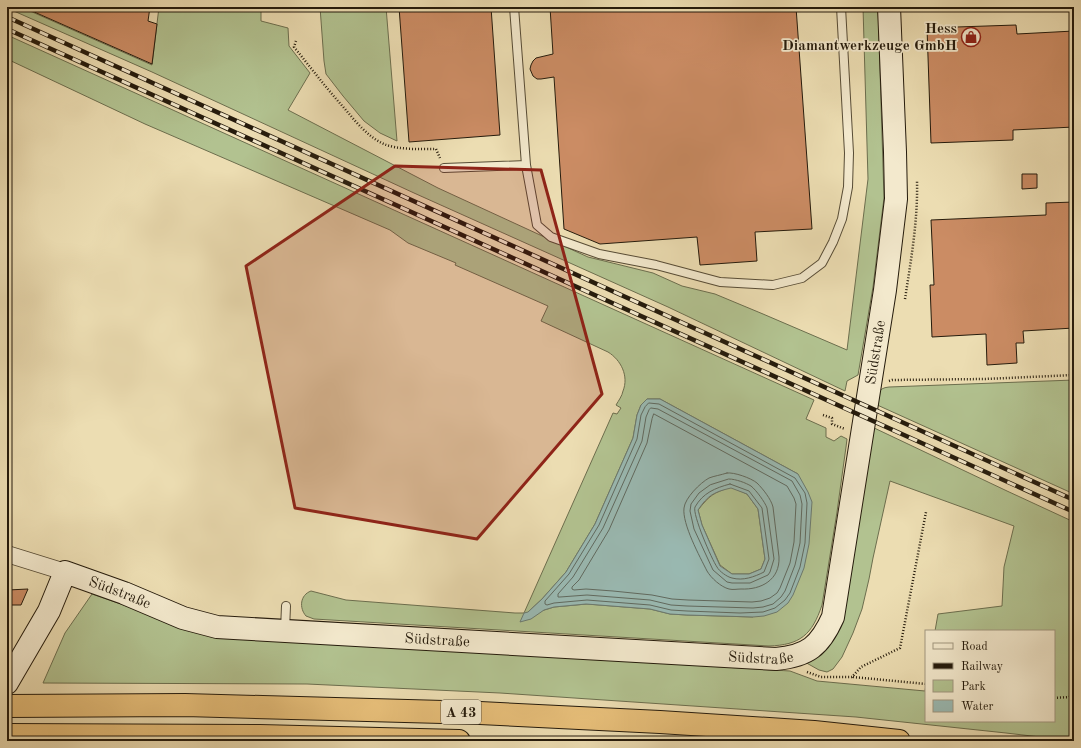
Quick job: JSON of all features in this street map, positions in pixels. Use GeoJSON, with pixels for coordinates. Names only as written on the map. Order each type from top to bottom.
{"type":"FeatureCollection","features":[{"type":"Feature","properties":{"kind":"highway","name":"A 43"},"geometry":{"type":"LineString","coordinates":[[14,706],[185,706],[480,713],[660,722],[814,732],[900,741]]}},
{"type":"Feature","properties":{"kind":"highway","name":"A 43"},"geometry":{"type":"LineString","coordinates":[[7,735],[260,736],[459,741]]}},
{"type":"Feature","properties":{"kind":"street","name":"Südstraße"},"geometry":{"type":"LineString","coordinates":[[7,554],[65,572],[124,593],[183,618],[223,627],[776,659],[791,657],[806,651],[818,643],[826,632],[833,617],[885,290],[896,199],[889,7]]}},
{"type":"Feature","properties":{"kind":"street"},"geometry":{"type":"LineString","coordinates":[[7,683],[49,611],[65,572]]}},
{"type":"Feature","properties":{"kind":"lane"},"geometry":{"type":"LineString","coordinates":[[514,7],[526,165],[538,225],[551,237],[599,254],[656,265],[720,282],[773,285],[802,278],[822,263],[833,242],[842,219],[848,187],[849,153],[841,7]]}},
{"type":"Feature","properties":{"kind":"lane"},"geometry":{"type":"LineString","coordinates":[[444,168],[526,165]]}},
{"type":"Feature","properties":{"kind":"lane"},"geometry":{"type":"LineString","coordinates":[[285,631],[286,606]]}},
{"type":"Feature","properties":{"kind":"path"},"geometry":{"type":"LineString","coordinates":[[296,41],[294,47],[364,131],[384,144],[416,150],[436,149],[444,168]]}},
{"type":"Feature","properties":{"kind":"path"},"geometry":{"type":"LineString","coordinates":[[892,380],[985,379],[1074,375]]}},
{"type":"Feature","properties":{"kind":"path"},"geometry":{"type":"LineString","coordinates":[[823,415],[832,418],[832,424],[845,429]]}},
{"type":"Feature","properties":{"kind":"path"},"geometry":{"type":"LineString","coordinates":[[852,677],[861,667],[900,648],[926,512]]}},
{"type":"Feature","properties":{"kind":"path"},"geometry":{"type":"LineString","coordinates":[[791,657],[803,670],[821,677],[852,677],[925,684]]}},
{"type":"Feature","properties":{"kind":"path"},"geometry":{"type":"LineString","coordinates":[[1055,698],[1069,697],[1074,694]]}},
{"type":"Feature","properties":{"kind":"highlighted area"},"geometry":{"type":"Polygon","coordinates":[[[395,166],[541,170],[602,394],[477,539],[295,508],[246,266],[395,166]]]}},
{"type":"Feature","properties":{"kind":"green space"},"geometry":{"type":"Polygon","coordinates":[[[7,7],[21,7],[152,65],[159,7],[261,7],[261,21],[288,28],[289,46],[310,73],[288,110],[438,188],[588,257],[653,273],[682,286],[715,294],[847,350],[868,179],[863,7],[878,7],[884,198],[873,287],[858,375],[847,381],[845,391],[668,307],[7,7]]]}},
{"type":"Feature","properties":{"kind":"green space"},"geometry":{"type":"Polygon","coordinates":[[[320,7],[386,7],[397,141],[380,133],[364,121],[326,74],[320,7]]]}},
{"type":"Feature","properties":{"kind":"green space"},"geometry":{"type":"Polygon","coordinates":[[[7,35],[814,400],[806,419],[826,428],[826,437],[834,441],[841,436],[847,439],[822,605],[814,624],[809,631],[797,640],[780,645],[769,646],[314,619],[306,616],[302,609],[302,602],[305,595],[311,591],[346,600],[524,613],[613,413],[617,414],[621,408],[616,405],[622,395],[625,385],[623,369],[617,359],[608,352],[541,321],[548,306],[455,265],[456,263],[408,243],[390,230],[145,124],[7,59],[7,35]],[[647,399],[641,405],[637,415],[633,438],[595,524],[566,572],[528,612],[541,611],[554,607],[587,604],[650,609],[670,614],[753,617],[798,474],[660,399],[647,399]]]}},
{"type":"Feature","properties":{"kind":"green space"},"geometry":{"type":"Polygon","coordinates":[[[1074,380],[1074,494],[875,404],[880,390],[889,387],[1074,380]]]}},
{"type":"Feature","properties":{"kind":"green space"},"geometry":{"type":"Polygon","coordinates":[[[870,426],[1074,522],[1074,741],[856,717],[500,693],[307,684],[43,683],[65,633],[92,594],[187,627],[240,638],[790,671],[817,681],[925,691],[925,722],[1055,722],[1055,630],[935,630],[938,614],[1002,606],[1004,567],[1014,526],[890,481],[862,609],[853,633],[842,657],[833,669],[827,672],[819,670],[803,661],[812,657],[870,426]]]}},
{"type":"Feature","properties":{"kind":"green space"},"geometry":{"type":"Polygon","coordinates":[[[731,487],[747,494],[758,509],[765,559],[761,569],[749,574],[732,574],[720,565],[702,525],[698,510],[712,495],[731,487]]]}},
{"type":"Feature","properties":{"kind":"water"},"geometry":{"type":"Polygon","coordinates":[[[647,399],[660,399],[798,474],[812,502],[809,544],[804,568],[793,595],[788,603],[777,612],[764,616],[753,617],[670,614],[650,609],[586,604],[554,607],[544,610],[531,619],[520,622],[524,613],[528,612],[542,599],[566,572],[595,524],[633,438],[637,415],[641,405],[647,399]],[[731,488],[720,491],[708,498],[698,510],[702,525],[720,566],[732,574],[749,574],[761,569],[765,559],[758,509],[747,494],[731,488]]]}},
{"type":"Feature","properties":{"kind":"building"},"geometry":{"type":"Polygon","coordinates":[[[23,7],[150,7],[148,21],[157,24],[152,64],[23,7]]]}},
{"type":"Feature","properties":{"kind":"building"},"geometry":{"type":"Polygon","coordinates":[[[399,7],[491,7],[500,135],[409,142],[399,7]]]}},
{"type":"Feature","properties":{"kind":"building"},"geometry":{"type":"Polygon","coordinates":[[[550,7],[796,7],[812,229],[755,232],[757,261],[700,265],[697,237],[600,244],[564,229],[554,77],[537,79],[533,76],[530,69],[536,58],[553,54],[550,7]]]}},
{"type":"Feature","properties":{"kind":"building"},"geometry":{"type":"Polygon","coordinates":[[[1016,25],[1017,34],[1074,31],[1074,127],[1013,130],[1013,140],[931,143],[927,28],[1016,25]]]}},
{"type":"Feature","properties":{"kind":"building"},"geometry":{"type":"Polygon","coordinates":[[[1022,174],[1037,174],[1037,188],[1022,189],[1022,174]]]}},
{"type":"Feature","properties":{"kind":"building"},"geometry":{"type":"Polygon","coordinates":[[[1074,202],[1074,328],[1023,331],[1024,343],[1016,343],[1017,363],[987,365],[986,334],[932,337],[930,285],[934,285],[931,220],[1046,215],[1046,203],[1074,202]]]}},
{"type":"Feature","properties":{"kind":"building"},"geometry":{"type":"Polygon","coordinates":[[[28,589],[21,605],[8,605],[8,590],[28,589]]]}},
{"type":"Feature","properties":{"kind":"railway"},"geometry":{"type":"LineString","coordinates":[[7,17],[1074,500]]}},
{"type":"Feature","properties":{"kind":"railway"},"geometry":{"type":"LineString","coordinates":[[7,29],[1074,512]]}},
{"type":"Feature","properties":{"kind":"place","name":"Hess Diamantwerkzeuge GmbH"},"geometry":{"type":"Point","coordinates":[971,37]}}]}
